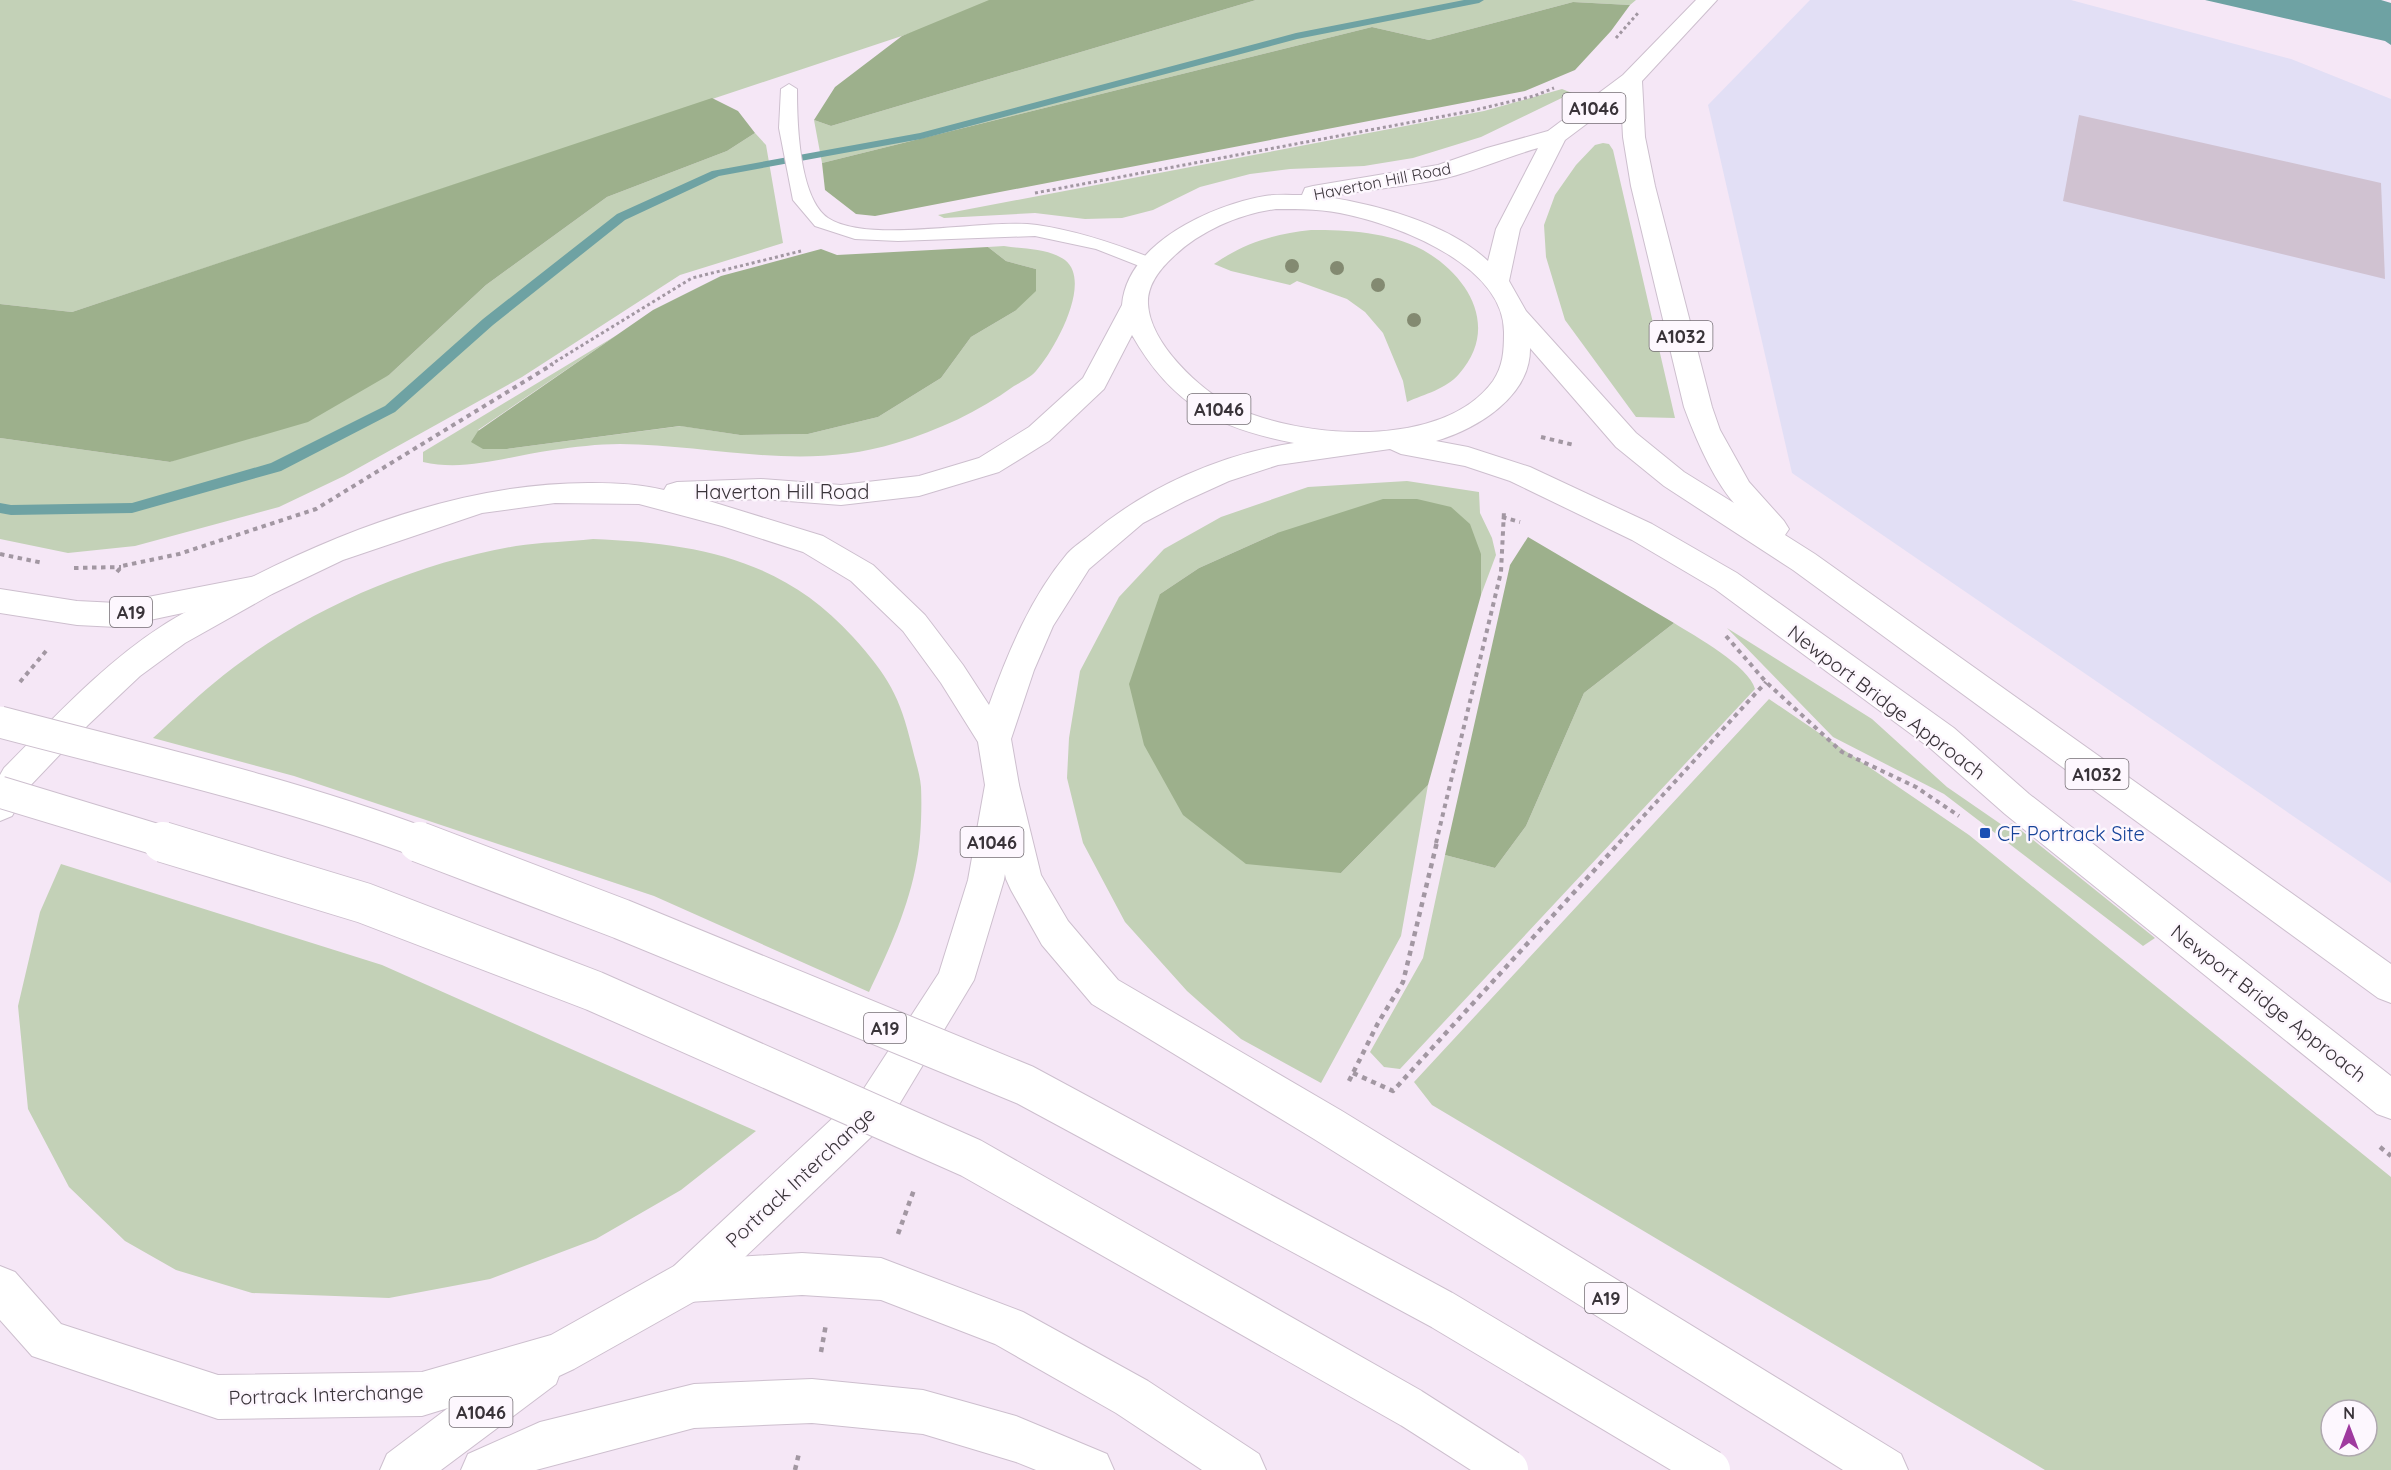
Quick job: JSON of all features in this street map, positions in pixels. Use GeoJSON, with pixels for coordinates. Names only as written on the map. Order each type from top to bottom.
{"type":"FeatureCollection","features":[{"type":"Feature","properties":{"kind":"main road","name":"Haverton Hill Road"},"geometry":{"type":"LineString","coordinates":[[1277,202],[1351,185],[1390,182],[1444,171],[1495,153],[1556,136],[1631,80],[1707,0]]}},
{"type":"Feature","properties":{"kind":"main road","name":"A1032"},"geometry":{"type":"LineString","coordinates":[[1631,80],[1634,137],[1643,186],[1706,430],[1738,489],[1804,562]]}},
{"type":"Feature","properties":{"kind":"main road","name":"Haverton Hill Road"},"geometry":{"type":"LineString","coordinates":[[1496,282],[1508,229],[1556,136]]}},
{"type":"Feature","properties":{"kind":"main road","name":"A1046"},"geometry":{"type":"LineString","coordinates":[[994,739],[1014,679],[1041,618],[1078,562],[1130,517],[1200,483],[1252,462],[1352,443],[1388,442],[1432,432],[1465,420],[1485,406],[1505,385],[1515,363],[1520,341],[1517,317],[1509,299],[1496,282],[1467,257],[1418,228],[1380,214],[1339,205],[1277,202],[1218,217],[1179,237],[1152,265],[1138,284],[1135,305],[1145,334],[1160,359],[1186,387],[1209,405],[1259,426],[1352,443]]}},
{"type":"Feature","properties":{"kind":"main road","name":"Haverton Hill Road"},"geometry":{"type":"LineString","coordinates":[[639,494],[761,489],[841,495],[919,486],[988,465],[1039,434],[1094,383],[1135,305]]}},
{"type":"Feature","properties":{"kind":"main road","name":"A1032"},"geometry":{"type":"LineString","coordinates":[[1517,317],[1626,440],[1674,479],[1804,562],[2391,986]]}},
{"type":"Feature","properties":{"kind":"main road","name":"Newport Bridge Approach"},"geometry":{"type":"LineString","coordinates":[[1388,442],[1468,457],[1520,474],[1642,532],[1726,581],[1942,738],[2018,804],[2391,1100]]}},
{"type":"Feature","properties":{"kind":"main road","name":"Portrack Interchange"},"geometry":{"type":"LineString","coordinates":[[0,806],[16,778],[76,716],[129,667],[174,634],[261,586],[332,552],[482,503],[555,493],[639,494],[726,516],[813,544],[862,573],[914,623],[952,674],[994,739],[1002,785],[986,880],[955,980],[877,1104],[689,1281],[559,1354],[422,1394],[218,1397],[47,1341],[0,1287]]}},
{"type":"Feature","properties":{"kind":"main road","name":"A19"},"geometry":{"type":"LineString","coordinates":[[0,601],[77,613],[117,615],[261,586]]}},
{"type":"Feature","properties":{"kind":"main road","name":"A19"},"geometry":{"type":"LineString","coordinates":[[0,722],[230,783],[385,829],[621,919],[1025,1085],[1442,1310],[1710,1470]]}},
{"type":"Feature","properties":{"kind":"main road","name":"A19"},"geometry":{"type":"LineString","coordinates":[[1002,785],[1024,879],[1055,933],[1105,992],[1338,1132],[1885,1470]]}},
{"type":"Feature","properties":{"kind":"main road"},"geometry":{"type":"LineString","coordinates":[[0,792],[364,903],[594,991],[971,1158],[1411,1408],[1508,1470]]}},
{"type":"Feature","properties":{"kind":"main road"},"geometry":{"type":"LineString","coordinates":[[689,1281],[802,1274],[881,1278],[1008,1327],[1132,1397],[1243,1470]]}},
{"type":"Feature","properties":{"kind":"main road","name":"A1046"},"geometry":{"type":"LineString","coordinates":[[403,1470],[559,1354]]}},
{"type":"Feature","properties":{"kind":"main road"},"geometry":{"type":"LineString","coordinates":[[484,1470],[540,1445],[694,1406],[812,1401],[923,1412],[1016,1440],[1091,1470]]}},
{"type":"Feature","properties":{"kind":"lane"},"geometry":{"type":"LineString","coordinates":[[789,89],[788,128],[802,200],[822,222],[855,233],[898,235],[1035,230],[1102,245],[1152,265]]}},
{"type":"Feature","properties":{"kind":"path"},"geometry":{"type":"LineString","coordinates":[[1502,517],[1522,522]]}},
{"type":"Feature","properties":{"kind":"path"},"geometry":{"type":"LineString","coordinates":[[0,554],[46,563]]}},
{"type":"Feature","properties":{"kind":"path"},"geometry":{"type":"LineString","coordinates":[[68,568],[122,566]]}},
{"type":"Feature","properties":{"kind":"path"},"geometry":{"type":"LineString","coordinates":[[1377,1023],[1403,982],[1501,572]]}},
{"type":"Feature","properties":{"kind":"path"},"geometry":{"type":"LineString","coordinates":[[1720,631],[1766,682],[1842,752],[1916,787],[1965,820]]}},
{"type":"Feature","properties":{"kind":"path"},"geometry":{"type":"LineString","coordinates":[[1353,1073],[1393,1091],[1766,682]]}},
{"type":"Feature","properties":{"kind":"path"},"geometry":{"type":"LineString","coordinates":[[2373,1142],[2391,1156]]}},
{"type":"Feature","properties":{"kind":"shaded area"},"geometry":{"type":"Polygon","coordinates":[[[0,0],[1010,0],[72,312],[0,304],[0,0]]]}},
{"type":"Feature","properties":{"kind":"shaded area"},"geometry":{"type":"Polygon","coordinates":[[[989,0],[1256,0],[831,126],[814,120],[835,87],[902,36],[989,0]]]}},
{"type":"Feature","properties":{"kind":"shaded area"},"geometry":{"type":"Polygon","coordinates":[[[1256,0],[1636,0],[1630,5],[1573,2],[1429,40],[1372,27],[822,163],[814,120],[831,126],[1256,0]]]}},
{"type":"Feature","properties":{"kind":"shaded area"},"geometry":{"type":"Polygon","coordinates":[[[1810,0],[2071,0],[2291,59],[2391,99],[2391,883],[1792,473],[1708,105],[1810,0]]]}},
{"type":"Feature","properties":{"kind":"shaded area"},"geometry":{"type":"Polygon","coordinates":[[[2205,0],[2381,0],[2391,3],[2391,45],[2385,41],[2205,0]]]}},
{"type":"Feature","properties":{"kind":"shaded area"},"geometry":{"type":"Polygon","coordinates":[[[1573,2],[1630,5],[1611,31],[1575,70],[1525,91],[875,216],[856,214],[825,190],[822,163],[1372,27],[1429,40],[1573,2]]]}},
{"type":"Feature","properties":{"kind":"shaded area"},"geometry":{"type":"Polygon","coordinates":[[[1562,89],[1572,93],[1481,137],[1413,158],[1364,166],[1290,169],[1250,174],[1200,187],[1153,210],[1122,218],[1085,219],[1035,213],[944,218],[938,215],[1484,111],[1562,89]]]}},
{"type":"Feature","properties":{"kind":"shaded area"},"geometry":{"type":"Polygon","coordinates":[[[712,98],[738,111],[755,133],[727,151],[607,197],[486,285],[389,375],[308,422],[170,462],[0,438],[0,304],[72,312],[712,98]]]}},
{"type":"Feature","properties":{"kind":"shaded area"},"geometry":{"type":"Polygon","coordinates":[[[755,133],[766,145],[783,243],[680,275],[522,377],[344,476],[279,507],[135,546],[68,553],[0,539],[0,438],[170,462],[389,375],[486,285],[607,197],[727,151],[755,133]]]}},
{"type":"Feature","properties":{"kind":"shaded area"},"geometry":{"type":"Polygon","coordinates":[[[1609,144],[1613,150],[1675,418],[1636,417],[1565,320],[1546,257],[1544,225],[1555,195],[1576,165],[1595,145],[1609,144]]]}},
{"type":"Feature","properties":{"kind":"shaded area"},"geometry":{"type":"Polygon","coordinates":[[[1311,230],[1354,232],[1396,239],[1423,250],[1454,274],[1474,304],[1478,321],[1477,339],[1471,357],[1454,379],[1442,387],[1407,402],[1403,381],[1383,333],[1365,312],[1347,299],[1297,281],[1290,285],[1231,271],[1214,264],[1248,245],[1284,234],[1311,230]]]}},
{"type":"Feature","properties":{"kind":"shaded area"},"geometry":{"type":"Polygon","coordinates":[[[1004,246],[1043,251],[1065,260],[1073,270],[1075,284],[1068,316],[1052,348],[1036,371],[972,412],[928,432],[896,443],[827,456],[758,455],[620,444],[561,449],[471,464],[439,465],[423,462],[423,452],[617,335],[478,430],[507,449],[681,426],[740,435],[808,434],[878,417],[941,378],[971,337],[1015,311],[1036,269],[1006,261],[988,247],[1004,246]]]}},
{"type":"Feature","properties":{"kind":"shaded area"},"geometry":{"type":"Polygon","coordinates":[[[988,247],[1006,261],[1036,269],[1036,291],[1015,311],[971,337],[941,378],[878,417],[808,434],[740,435],[680,426],[507,449],[483,449],[471,442],[478,431],[653,310],[721,276],[821,249],[837,255],[988,247]]]}},
{"type":"Feature","properties":{"kind":"shaded area"},"geometry":{"type":"Polygon","coordinates":[[[1407,481],[1479,492],[1480,513],[1492,538],[1496,555],[1481,595],[1481,554],[1277,533],[1199,568],[1160,594],[1341,873],[1428,785],[1401,936],[1321,1083],[1241,1039],[1187,991],[1125,922],[1083,843],[1067,778],[1069,738],[1080,671],[1119,597],[1164,549],[1221,517],[1308,487],[1407,481]]]}},
{"type":"Feature","properties":{"kind":"shaded area"},"geometry":{"type":"Polygon","coordinates":[[[1383,499],[1417,499],[1451,507],[1470,524],[1481,554],[1481,595],[1428,785],[1341,873],[1246,864],[1183,815],[1144,745],[1129,684],[1160,594],[1199,568],[1277,533],[1383,499]]]}},
{"type":"Feature","properties":{"kind":"shaded area"},"geometry":{"type":"Polygon","coordinates":[[[1528,537],[1674,623],[1584,693],[1526,826],[1495,868],[1445,855],[1510,565],[1528,537]]]}},
{"type":"Feature","properties":{"kind":"shaded area"},"geometry":{"type":"Polygon","coordinates":[[[593,539],[666,545],[701,551],[766,572],[797,589],[826,610],[853,637],[884,675],[903,714],[917,767],[921,787],[921,824],[909,895],[891,944],[869,992],[654,896],[294,776],[153,738],[206,690],[246,658],[281,635],[356,595],[395,579],[476,554],[516,546],[593,539]]]}},
{"type":"Feature","properties":{"kind":"shaded area"},"geometry":{"type":"Polygon","coordinates":[[[1674,623],[1732,661],[1751,680],[1755,689],[1400,1069],[1384,1067],[1370,1052],[1423,958],[1445,855],[1495,868],[1526,826],[1584,693],[1674,623]]]}},
{"type":"Feature","properties":{"kind":"shaded area"},"geometry":{"type":"Polygon","coordinates":[[[1727,628],[1872,719],[1947,787],[2005,827],[2012,823],[2155,938],[2143,946],[1944,794],[1833,737],[1727,628]]]}},
{"type":"Feature","properties":{"kind":"shaded area"},"geometry":{"type":"Polygon","coordinates":[[[1769,699],[1969,835],[2391,1177],[2391,1470],[2045,1470],[1432,1105],[1414,1082],[1769,699]]]}},
{"type":"Feature","properties":{"kind":"shaded area"},"geometry":{"type":"Polygon","coordinates":[[[61,864],[382,965],[756,1131],[681,1190],[596,1239],[490,1279],[389,1298],[252,1293],[176,1270],[125,1241],[69,1187],[28,1109],[18,1006],[40,912],[61,864]]]}},
{"type":"Feature","properties":{"kind":"building"},"geometry":{"type":"Polygon","coordinates":[[[2079,115],[2381,183],[2385,279],[2063,201],[2079,115]]]}},
{"type":"Feature","properties":{"kind":"waterway"},"geometry":{"type":"LineString","coordinates":[[0,508],[11,510],[132,508],[276,467],[390,409],[488,322],[621,217],[716,173],[921,136],[1296,36],[1479,0]]}},
{"type":"Feature","properties":{"kind":"place","name":"CF Portrack Site"},"geometry":{"type":"Point","coordinates":[1985,833]}}]}
